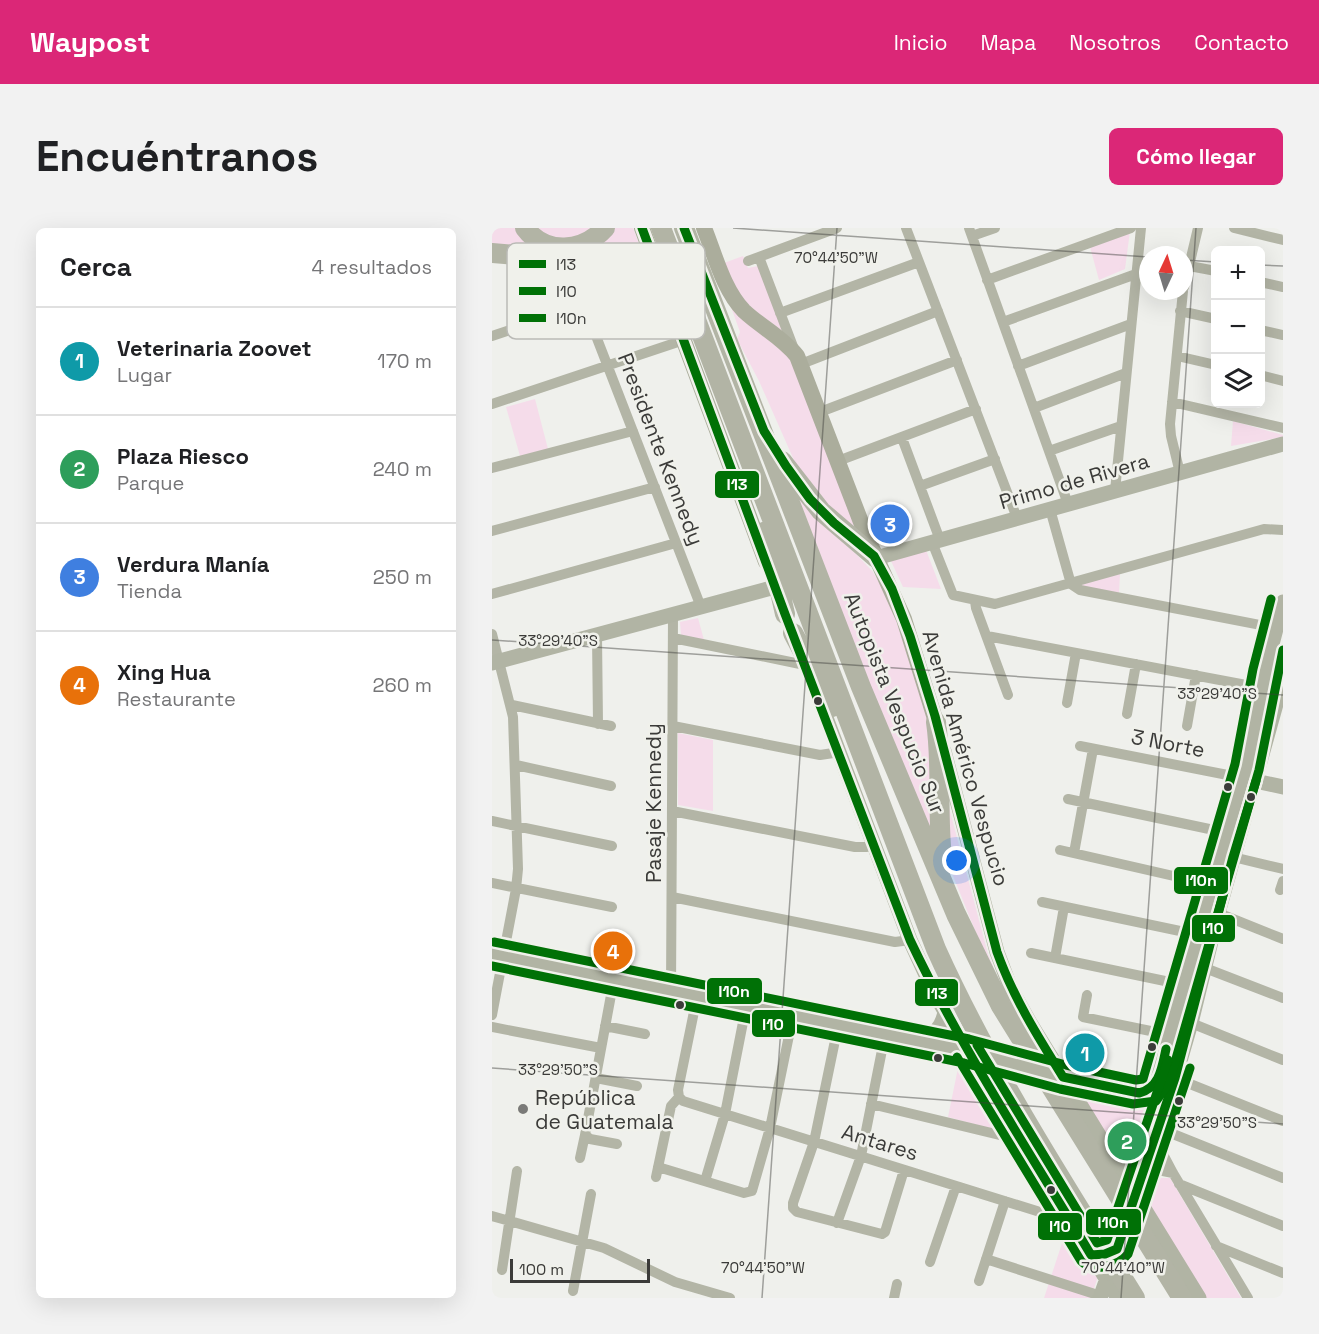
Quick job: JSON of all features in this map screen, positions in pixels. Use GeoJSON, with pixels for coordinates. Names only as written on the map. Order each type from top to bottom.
{"type":"FeatureCollection","features":[{"type":"Feature","properties":{"kind":"highway"},"geometry":{"type":"LineString","coordinates":[[525,228],[532,237],[544,243]]}},
{"type":"Feature","properties":{"kind":"highway"},"geometry":{"type":"LineString","coordinates":[[586,243],[605,228]]}},
{"type":"Feature","properties":{"kind":"highway"},"geometry":{"type":"LineString","coordinates":[[661,228],[667,243]]}},
{"type":"Feature","properties":{"kind":"highway","name":"Autopista Vespucio Sur"},"geometry":{"type":"LineString","coordinates":[[684,228],[690,243]]}},
{"type":"Feature","properties":{"kind":"highway"},"geometry":{"type":"LineString","coordinates":[[492,253],[507,254]]}},
{"type":"Feature","properties":{"kind":"highway","name":"Autopista Vespucio Sur"},"geometry":{"type":"LineString","coordinates":[[705,281],[861,687],[956,914],[1001,1006],[1182,1298]]}},
{"type":"Feature","properties":{"kind":"highway"},"geometry":{"type":"LineString","coordinates":[[703,339],[921,913],[958,998],[1003,1081],[1135,1298]]}},
{"type":"Feature","properties":{"kind":"highway"},"geometry":{"type":"LineString","coordinates":[[764,431],[780,458],[813,503],[849,537],[876,558]]}},
{"type":"Feature","properties":{"kind":"highway"},"geometry":{"type":"LineString","coordinates":[[749,458],[785,614]]}},
{"type":"Feature","properties":{"kind":"highway"},"geometry":{"type":"LineString","coordinates":[[793,633],[875,788]]}},
{"type":"Feature","properties":{"kind":"highway"},"geometry":{"type":"LineString","coordinates":[[936,722],[940,758],[940,840],[947,883],[956,914]]}},
{"type":"Feature","properties":{"kind":"main road"},"geometry":{"type":"LineString","coordinates":[[642,228],[648,243]]}},
{"type":"Feature","properties":{"kind":"main road","name":"Avenida Américo Vespucio"},"geometry":{"type":"LineString","coordinates":[[704,228],[737,303],[777,335],[799,360],[876,558],[904,619],[936,722],[990,930],[1001,966],[1019,1005],[1134,1199],[1199,1298]]}},
{"type":"Feature","properties":{"kind":"main road"},"geometry":{"type":"LineString","coordinates":[[684,340],[785,614],[840,752],[910,940],[945,1012],[973,1053],[1021,1140],[1095,1255],[1118,1298]]}},
{"type":"Feature","properties":{"kind":"main road","name":"Primo de Rivera"},"geometry":{"type":"LineString","coordinates":[[876,558],[1283,444]]}},
{"type":"Feature","properties":{"kind":"main road"},"geometry":{"type":"LineString","coordinates":[[496,662],[775,587]]}},
{"type":"Feature","properties":{"kind":"main road"},"geometry":{"type":"LineString","coordinates":[[1100,1297],[1143,1175],[1191,1023],[1233,857],[1250,779],[1262,688],[1283,602]]}},
{"type":"Feature","properties":{"kind":"main road"},"geometry":{"type":"LineString","coordinates":[[498,956],[973,1053],[1059,1075],[1135,1092],[1146,1092],[1156,1084],[1228,832],[1250,779],[1283,679]]}},
{"type":"Feature","properties":{"kind":"main road","name":"3 Norte"},"geometry":{"type":"LineString","coordinates":[[1250,779],[1283,787]]}},
{"type":"Feature","properties":{"kind":"main road"},"geometry":{"type":"LineString","coordinates":[[918,1042],[936,1032],[945,1012]]}},
{"type":"Feature","properties":{"kind":"main road"},"geometry":{"type":"LineString","coordinates":[[986,1075],[1001,1060]]}},
{"type":"Feature","properties":{"kind":"main road"},"geometry":{"type":"LineString","coordinates":[[1095,1255],[1117,1249]]}},
{"type":"Feature","properties":{"kind":"street"},"geometry":{"type":"LineString","coordinates":[[837,228],[753,259],[780,313],[799,360],[938,311]]}},
{"type":"Feature","properties":{"kind":"street"},"geometry":{"type":"LineString","coordinates":[[906,228],[1017,518]]}},
{"type":"Feature","properties":{"kind":"street"},"geometry":{"type":"LineString","coordinates":[[995,228],[970,232],[1068,504]]}},
{"type":"Feature","properties":{"kind":"street"},"geometry":{"type":"LineString","coordinates":[[987,280],[1131,228]]}},
{"type":"Feature","properties":{"kind":"street"},"geometry":{"type":"LineString","coordinates":[[1141,228],[1142,246]]}},
{"type":"Feature","properties":{"kind":"street"},"geometry":{"type":"LineString","coordinates":[[1193,246],[1198,228]]}},
{"type":"Feature","properties":{"kind":"street"},"geometry":{"type":"LineString","coordinates":[[1234,228],[1283,240]]}},
{"type":"Feature","properties":{"kind":"street"},"geometry":{"type":"LineString","coordinates":[[780,313],[919,262]]}},
{"type":"Feature","properties":{"kind":"street"},"geometry":{"type":"LineString","coordinates":[[1193,266],[1211,271]]}},
{"type":"Feature","properties":{"kind":"street"},"geometry":{"type":"LineString","coordinates":[[1115,491],[1136,274],[1139,268]]}},
{"type":"Feature","properties":{"kind":"street"},"geometry":{"type":"LineString","coordinates":[[1003,322],[1136,274]]}},
{"type":"Feature","properties":{"kind":"street"},"geometry":{"type":"LineString","coordinates":[[1265,283],[1283,287]]}},
{"type":"Feature","properties":{"kind":"street"},"geometry":{"type":"LineString","coordinates":[[1180,473],[1171,436],[1182,300]]}},
{"type":"Feature","properties":{"kind":"street"},"geometry":{"type":"LineString","coordinates":[[1180,311],[1211,318]]}},
{"type":"Feature","properties":{"kind":"street"},"geometry":{"type":"LineString","coordinates":[[1018,366],[1131,324]]}},
{"type":"Feature","properties":{"kind":"street"},"geometry":{"type":"LineString","coordinates":[[492,336],[507,331]]}},
{"type":"Feature","properties":{"kind":"street"},"geometry":{"type":"LineString","coordinates":[[1265,331],[1283,335]]}},
{"type":"Feature","properties":{"kind":"street","name":"Presidente Kennedy"},"geometry":{"type":"LineString","coordinates":[[597,339],[701,607]]}},
{"type":"Feature","properties":{"kind":"street"},"geometry":{"type":"LineString","coordinates":[[492,404],[684,340]]}},
{"type":"Feature","properties":{"kind":"street"},"geometry":{"type":"LineString","coordinates":[[1177,356],[1211,364]]}},
{"type":"Feature","properties":{"kind":"street"},"geometry":{"type":"LineString","coordinates":[[820,412],[957,360]]}},
{"type":"Feature","properties":{"kind":"street"},"geometry":{"type":"LineString","coordinates":[[1034,408],[1126,373]]}},
{"type":"Feature","properties":{"kind":"street"},"geometry":{"type":"LineString","coordinates":[[1265,376],[1283,381]]}},
{"type":"Feature","properties":{"kind":"street"},"geometry":{"type":"LineString","coordinates":[[1172,402],[1283,428]]}},
{"type":"Feature","properties":{"kind":"street"},"geometry":{"type":"LineString","coordinates":[[838,461],[976,409]]}},
{"type":"Feature","properties":{"kind":"street"},"geometry":{"type":"LineString","coordinates":[[1049,451],[1121,426]]}},
{"type":"Feature","properties":{"kind":"street"},"geometry":{"type":"LineString","coordinates":[[492,468],[633,431]]}},
{"type":"Feature","properties":{"kind":"street"},"geometry":{"type":"LineString","coordinates":[[902,438],[920,486],[953,595],[975,601],[991,604],[1002,603],[1264,529],[1283,530]]}},
{"type":"Feature","properties":{"kind":"street"},"geometry":{"type":"LineString","coordinates":[[920,486],[995,459]]}},
{"type":"Feature","properties":{"kind":"street"},"geometry":{"type":"LineString","coordinates":[[492,531],[655,487]]}},
{"type":"Feature","properties":{"kind":"street"},"geometry":{"type":"LineString","coordinates":[[1050,509],[1071,584],[1080,590],[1276,628]]}},
{"type":"Feature","properties":{"kind":"street"},"geometry":{"type":"LineString","coordinates":[[492,594],[676,543]]}},
{"type":"Feature","properties":{"kind":"street"},"geometry":{"type":"LineString","coordinates":[[975,601],[1008,695]]}},
{"type":"Feature","properties":{"kind":"street","name":"Pasaje Kennedy"},"geometry":{"type":"LineString","coordinates":[[671,991],[673,615]]}},
{"type":"Feature","properties":{"kind":"street"},"geometry":{"type":"LineString","coordinates":[[492,634],[496,662],[512,705],[516,765],[518,869],[516,889],[498,956],[492,1015]]}},
{"type":"Feature","properties":{"kind":"street"},"geometry":{"type":"LineString","coordinates":[[597,635],[598,724]]}},
{"type":"Feature","properties":{"kind":"street"},"geometry":{"type":"LineString","coordinates":[[987,636],[1262,688]]}},
{"type":"Feature","properties":{"kind":"street"},"geometry":{"type":"LineString","coordinates":[[673,638],[805,665]]}},
{"type":"Feature","properties":{"kind":"street"},"geometry":{"type":"LineString","coordinates":[[1067,703],[1076,653]]}},
{"type":"Feature","properties":{"kind":"street"},"geometry":{"type":"LineString","coordinates":[[1126,714],[1136,664]]}},
{"type":"Feature","properties":{"kind":"street"},"geometry":{"type":"LineString","coordinates":[[1187,726],[1196,675]]}},
{"type":"Feature","properties":{"kind":"street"},"geometry":{"type":"LineString","coordinates":[[512,705],[611,726]]}},
{"type":"Feature","properties":{"kind":"street"},"geometry":{"type":"LineString","coordinates":[[673,726],[820,755],[840,752]]}},
{"type":"Feature","properties":{"kind":"street","name":"3 Norte"},"geometry":{"type":"LineString","coordinates":[[1080,746],[1250,779]]}},
{"type":"Feature","properties":{"kind":"street"},"geometry":{"type":"LineString","coordinates":[[1074,853],[1093,749]]}},
{"type":"Feature","properties":{"kind":"street"},"geometry":{"type":"LineString","coordinates":[[516,765],[610,786]]}},
{"type":"Feature","properties":{"kind":"street"},"geometry":{"type":"LineString","coordinates":[[1068,799],[1228,832]]}},
{"type":"Feature","properties":{"kind":"street"},"geometry":{"type":"LineString","coordinates":[[672,811],[855,847],[867,847],[874,844]]}},
{"type":"Feature","properties":{"kind":"street"},"geometry":{"type":"LineString","coordinates":[[492,821],[612,846]]}},
{"type":"Feature","properties":{"kind":"street"},"geometry":{"type":"LineString","coordinates":[[1060,850],[1213,885]]}},
{"type":"Feature","properties":{"kind":"street"},"geometry":{"type":"LineString","coordinates":[[1233,857],[1283,869]]}},
{"type":"Feature","properties":{"kind":"street"},"geometry":{"type":"LineString","coordinates":[[492,884],[612,907]]}},
{"type":"Feature","properties":{"kind":"street"},"geometry":{"type":"LineString","coordinates":[[672,897],[895,942],[910,940]]}},
{"type":"Feature","properties":{"kind":"street"},"geometry":{"type":"LineString","coordinates":[[1042,902],[1199,935]]}},
{"type":"Feature","properties":{"kind":"street"},"geometry":{"type":"LineString","coordinates":[[1055,958],[1064,907]]}},
{"type":"Feature","properties":{"kind":"street"},"geometry":{"type":"LineString","coordinates":[[1218,913],[1283,939]]}},
{"type":"Feature","properties":{"kind":"street"},"geometry":{"type":"LineString","coordinates":[[1031,953],[1184,986]]}},
{"type":"Feature","properties":{"kind":"street"},"geometry":{"type":"LineString","coordinates":[[1204,968],[1283,998]]}},
{"type":"Feature","properties":{"kind":"street"},"geometry":{"type":"LineString","coordinates":[[580,1158],[614,979]]}},
{"type":"Feature","properties":{"kind":"street"},"geometry":{"type":"LineString","coordinates":[[1087,996],[1083,1017],[1170,1035]]}},
{"type":"Feature","properties":{"kind":"street"},"geometry":{"type":"LineString","coordinates":[[697,997],[678,1090],[679,1097],[671,1106],[657,1172],[750,1192],[770,1128],[793,1016]]}},
{"type":"Feature","properties":{"kind":"street"},"geometry":{"type":"LineString","coordinates":[[705,1181],[725,1114],[746,1007]]}},
{"type":"Feature","properties":{"kind":"street"},"geometry":{"type":"LineString","coordinates":[[1191,1023],[1283,1060]]}},
{"type":"Feature","properties":{"kind":"street"},"geometry":{"type":"LineString","coordinates":[[605,1026],[645,1034]]}},
{"type":"Feature","properties":{"kind":"street"},"geometry":{"type":"LineString","coordinates":[[838,1026],[814,1142],[793,1208],[797,1212],[882,1234],[885,1232],[904,1170]]}},
{"type":"Feature","properties":{"kind":"street"},"geometry":{"type":"LineString","coordinates":[[492,1027],[601,1048]]}},
{"type":"Feature","properties":{"kind":"street"},"geometry":{"type":"LineString","coordinates":[[837,1223],[861,1156],[885,1035]]}},
{"type":"Feature","properties":{"kind":"street"},"geometry":{"type":"LineString","coordinates":[[596,1078],[637,1086]]}},
{"type":"Feature","properties":{"kind":"street"},"geometry":{"type":"LineString","coordinates":[[1175,1078],[1283,1121]]}},
{"type":"Feature","properties":{"kind":"street","name":"Antares"},"geometry":{"type":"LineString","coordinates":[[679,1097],[683,1101],[1072,1222]]}},
{"type":"Feature","properties":{"kind":"street"},"geometry":{"type":"LineString","coordinates":[[871,1104],[1021,1140]]}},
{"type":"Feature","properties":{"kind":"street"},"geometry":{"type":"LineString","coordinates":[[1156,1133],[1179,1184],[1248,1298]]}},
{"type":"Feature","properties":{"kind":"street"},"geometry":{"type":"LineString","coordinates":[[1156,1133],[1283,1178]]}},
{"type":"Feature","properties":{"kind":"street"},"geometry":{"type":"LineString","coordinates":[[585,1135],[590,1139],[617,1144]]}},
{"type":"Feature","properties":{"kind":"street"},"geometry":{"type":"LineString","coordinates":[[1143,1175],[1158,1170],[1173,1173]]}},
{"type":"Feature","properties":{"kind":"street"},"geometry":{"type":"LineString","coordinates":[[502,1270],[518,1171]]}},
{"type":"Feature","properties":{"kind":"street"},"geometry":{"type":"LineString","coordinates":[[1179,1184],[1283,1226]]}},
{"type":"Feature","properties":{"kind":"street"},"geometry":{"type":"LineString","coordinates":[[930,1262],[956,1186]]}},
{"type":"Feature","properties":{"kind":"street"},"geometry":{"type":"LineString","coordinates":[[573,1291],[591,1194]]}},
{"type":"Feature","properties":{"kind":"street"},"geometry":{"type":"LineString","coordinates":[[980,1281],[1005,1201]]}},
{"type":"Feature","properties":{"kind":"street"},"geometry":{"type":"LineString","coordinates":[[492,1215],[615,1252],[675,1282],[730,1298]]}},
{"type":"Feature","properties":{"kind":"street"},"geometry":{"type":"LineString","coordinates":[[1216,1246],[1283,1273]]}},
{"type":"Feature","properties":{"kind":"street"},"geometry":{"type":"LineString","coordinates":[[986,1259],[1100,1297]]}},
{"type":"Feature","properties":{"kind":"street"},"geometry":{"type":"LineString","coordinates":[[894,1298],[897,1284]]}},
{"type":"Feature","properties":{"kind":"shaded area"},"geometry":{"type":"Polygon","coordinates":[[[492,228],[517,228],[537,243],[507,243],[507,249],[492,248],[492,228]]]}},
{"type":"Feature","properties":{"kind":"shaded area"},"geometry":{"type":"Polygon","coordinates":[[[529,228],[600,228],[565,243],[529,228]]]}},
{"type":"Feature","properties":{"kind":"shaded area"},"geometry":{"type":"Polygon","coordinates":[[[611,228],[633,228],[639,243],[564,243],[611,228]]]}},
{"type":"Feature","properties":{"kind":"shaded area"},"geometry":{"type":"Polygon","coordinates":[[[1130,231],[1125,269],[1099,280],[1090,247],[1130,231]]]}},
{"type":"Feature","properties":{"kind":"shaded area"},"geometry":{"type":"Polygon","coordinates":[[[743,256],[748,268],[758,266],[786,334],[748,304],[735,287],[724,263],[743,256]]]}},
{"type":"Feature","properties":{"kind":"shaded area"},"geometry":{"type":"Polygon","coordinates":[[[731,307],[783,349],[793,364],[867,550],[843,526],[797,467],[759,381],[737,339],[740,332],[731,307]]]}},
{"type":"Feature","properties":{"kind":"shaded area"},"geometry":{"type":"Polygon","coordinates":[[[535,399],[548,449],[520,456],[506,407],[535,399]]]}},
{"type":"Feature","properties":{"kind":"shaded area"},"geometry":{"type":"Polygon","coordinates":[[[1233,421],[1283,435],[1283,437],[1231,446],[1233,421]]]}},
{"type":"Feature","properties":{"kind":"shaded area"},"geometry":{"type":"Polygon","coordinates":[[[798,496],[813,516],[873,572],[890,600],[926,713],[931,742],[931,847],[798,496]]]}},
{"type":"Feature","properties":{"kind":"shaded area"},"geometry":{"type":"Polygon","coordinates":[[[926,550],[941,589],[903,587],[891,561],[926,550]]]}},
{"type":"Feature","properties":{"kind":"shaded area"},"geometry":{"type":"Polygon","coordinates":[[[1120,574],[1119,593],[1076,585],[1120,574]]]}},
{"type":"Feature","properties":{"kind":"shaded area"},"geometry":{"type":"Polygon","coordinates":[[[698,618],[704,640],[681,635],[680,622],[698,618]]]}},
{"type":"Feature","properties":{"kind":"shaded area"},"geometry":{"type":"Polygon","coordinates":[[[678,733],[713,740],[713,811],[678,805],[678,733]]]}},
{"type":"Feature","properties":{"kind":"shaded area"},"geometry":{"type":"Polygon","coordinates":[[[943,785],[993,966],[990,968],[948,863],[943,785]]]}},
{"type":"Feature","properties":{"kind":"shaded area"},"geometry":{"type":"Polygon","coordinates":[[[959,1063],[1002,1132],[948,1117],[959,1063]]]}},
{"type":"Feature","properties":{"kind":"shaded area"},"geometry":{"type":"Polygon","coordinates":[[[1071,1083],[1164,1091],[1133,1184],[1071,1083]]]}},
{"type":"Feature","properties":{"kind":"shaded area"},"geometry":{"type":"Polygon","coordinates":[[[1170,1178],[1241,1298],[1204,1298],[1142,1197],[1149,1182],[1170,1178]]]}},
{"type":"Feature","properties":{"kind":"shaded area"},"geometry":{"type":"Polygon","coordinates":[[[1067,1228],[1098,1276],[1091,1298],[1044,1298],[1067,1228]]]}},
{"type":"Feature","properties":{"kind":"transit line","name":"I13"},"geometry":{"type":"LineString","coordinates":[[642,228],[648,243]]}},
{"type":"Feature","properties":{"kind":"transit line","name":"I13"},"geometry":{"type":"LineString","coordinates":[[684,228],[690,243]]}},
{"type":"Feature","properties":{"kind":"transit line","name":"I13"},"geometry":{"type":"LineString","coordinates":[[705,281],[764,431],[810,499],[834,523],[874,556],[892,589],[910,636],[935,716],[997,952],[1018,1001],[1035,1032],[1063,1077],[1139,1093],[1152,1087],[1156,1082],[1166,1049]]}},
{"type":"Feature","properties":{"kind":"transit line","name":"I13"},"geometry":{"type":"LineString","coordinates":[[683,339],[785,614],[910,940],[974,1061],[1091,1255],[1105,1254],[1117,1249],[1175,1078],[1233,857],[1256,781]]}},
{"type":"Feature","properties":{"kind":"transit line","name":"I10n"},"geometry":{"type":"LineString","coordinates":[[494,942],[969,1039],[1066,1065],[1136,1080],[1143,1079],[1235,764],[1253,669],[1271,599]]}},
{"type":"Feature","properties":{"kind":"transit line","name":"I10"},"geometry":{"type":"LineString","coordinates":[[492,966],[964,1063],[1060,1089],[1133,1104],[1156,1101],[1169,1083],[1259,770],[1283,650]]}},
{"type":"Feature","properties":{"kind":"transit line","name":"I10n"},"geometry":{"type":"LineString","coordinates":[[977,1045],[1097,1243],[1107,1240],[1168,1060]]}},
{"type":"Feature","properties":{"kind":"transit line","name":"I10"},"geometry":{"type":"LineString","coordinates":[[957,1057],[1081,1261],[1092,1267],[1112,1265],[1128,1254],[1190,1068]]}},
{"type":"Feature","properties":{"kind":"place","name":"Verdura Manía"},"geometry":{"type":"Point","coordinates":[890,524]}},
{"type":"Feature","properties":{"kind":"place","name":"Xing Hua"},"geometry":{"type":"Point","coordinates":[613,951]}},
{"type":"Feature","properties":{"kind":"place","name":"Veterinaria Zoovet"},"geometry":{"type":"Point","coordinates":[1085,1053]}},
{"type":"Feature","properties":{"kind":"place","name":"República de Guatemala"},"geometry":{"type":"Point","coordinates":[523,1109]}},
{"type":"Feature","properties":{"kind":"place","name":"Plaza Riesco"},"geometry":{"type":"Point","coordinates":[1127,1141]}}]}
